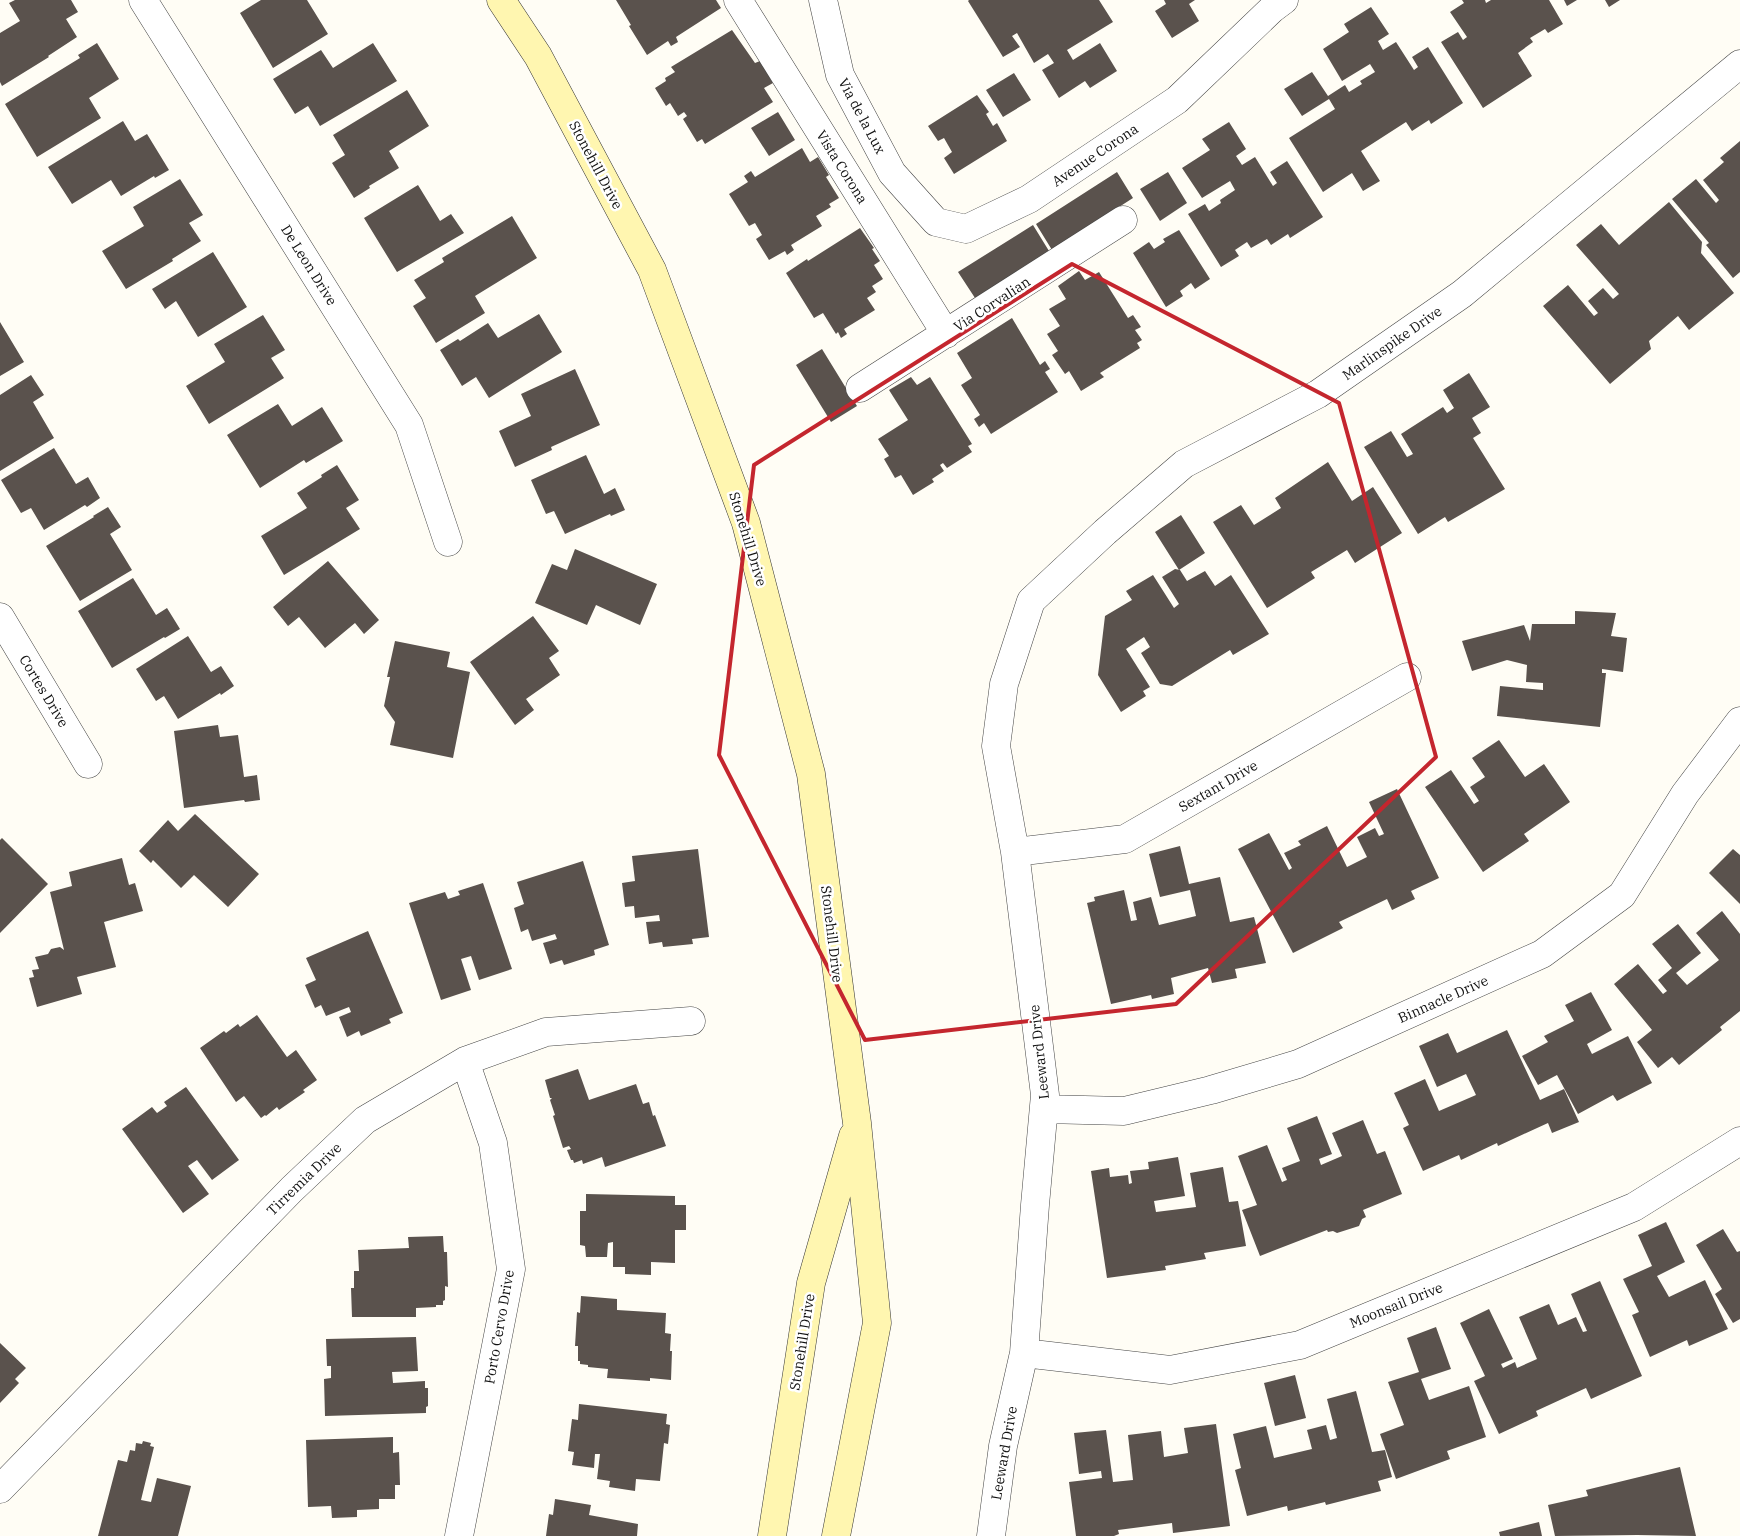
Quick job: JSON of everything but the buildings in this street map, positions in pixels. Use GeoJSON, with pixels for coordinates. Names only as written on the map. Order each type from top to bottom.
{"type":"FeatureCollection","features":[{"type":"Feature","properties":{"kind":"main road","name":"Stonehill Drive"},"geometry":{"type":"LineString","coordinates":[[501,0],[538,56],[652,270],[746,523],[811,774],[857,1123],[877,1323],[836,1536]]}},
{"type":"Feature","properties":{"kind":"main road","name":"Stonehill Drive"},"geometry":{"type":"LineString","coordinates":[[772,1536],[811,1283],[857,1123]]}},
{"type":"Feature","properties":{"kind":"street","name":"De Leon Drive"},"geometry":{"type":"LineString","coordinates":[[143,0],[409,424],[448,542]]}},
{"type":"Feature","properties":{"kind":"street","name":"Vista Corona"},"geometry":{"type":"LineString","coordinates":[[738,0],[946,334]]}},
{"type":"Feature","properties":{"kind":"street","name":"Via de la Lux"},"geometry":{"type":"LineString","coordinates":[[823,0],[840,75],[892,173]]}},
{"type":"Feature","properties":{"kind":"street","name":"Avenue Corona"},"geometry":{"type":"LineString","coordinates":[[892,173],[936,222],[966,229],[1029,199],[1177,100],[1272,9],[1284,0]]}},
{"type":"Feature","properties":{"kind":"street","name":"Marlinspike Drive"},"geometry":{"type":"LineString","coordinates":[[1031,601],[1105,532],[1184,464],[1318,394],[1462,294],[1740,64]]}},
{"type":"Feature","properties":{"kind":"street"},"geometry":{"type":"LineString","coordinates":[[858,194],[892,173]]}},
{"type":"Feature","properties":{"kind":"street","name":"Via Corvalian"},"geometry":{"type":"LineString","coordinates":[[860,388],[1123,220]]}},
{"type":"Feature","properties":{"kind":"street","name":"Leeward Drive"},"geometry":{"type":"LineString","coordinates":[[991,1536],[1003,1446],[1024,1353],[1045,1095],[1015,852],[996,746],[1004,684],[1031,601]]}},
{"type":"Feature","properties":{"kind":"street","name":"Cortes Drive"},"geometry":{"type":"LineString","coordinates":[[0,617],[88,764]]}},
{"type":"Feature","properties":{"kind":"street","name":"Sextant Drive"},"geometry":{"type":"LineString","coordinates":[[1015,852],[1125,839],[1406,677]]}},
{"type":"Feature","properties":{"kind":"street","name":"Binnacle Drive"},"geometry":{"type":"LineString","coordinates":[[1044,1109],[1124,1111],[1211,1090],[1298,1064],[1542,954],[1622,895],[1685,794],[1740,722]]}},
{"type":"Feature","properties":{"kind":"street","name":"Tirremia Drive"},"geometry":{"type":"LineString","coordinates":[[0,1488],[292,1189],[365,1120],[465,1062],[546,1032],[691,1021]]}},
{"type":"Feature","properties":{"kind":"street","name":"Porto Cervo Drive"},"geometry":{"type":"LineString","coordinates":[[459,1536],[511,1269],[493,1143],[465,1062]]}},
{"type":"Feature","properties":{"kind":"street","name":"Moonsail Drive"},"geometry":{"type":"LineString","coordinates":[[1024,1353],[1170,1370],[1300,1345],[1634,1207],[1740,1141]]}},
{"type":"Feature","properties":{"kind":"highlighted area"},"geometry":{"type":"Polygon","coordinates":[[[1072,264],[1339,403],[1436,757],[1176,1004],[865,1040],[719,755],[754,465],[1072,264]]]}}]}
